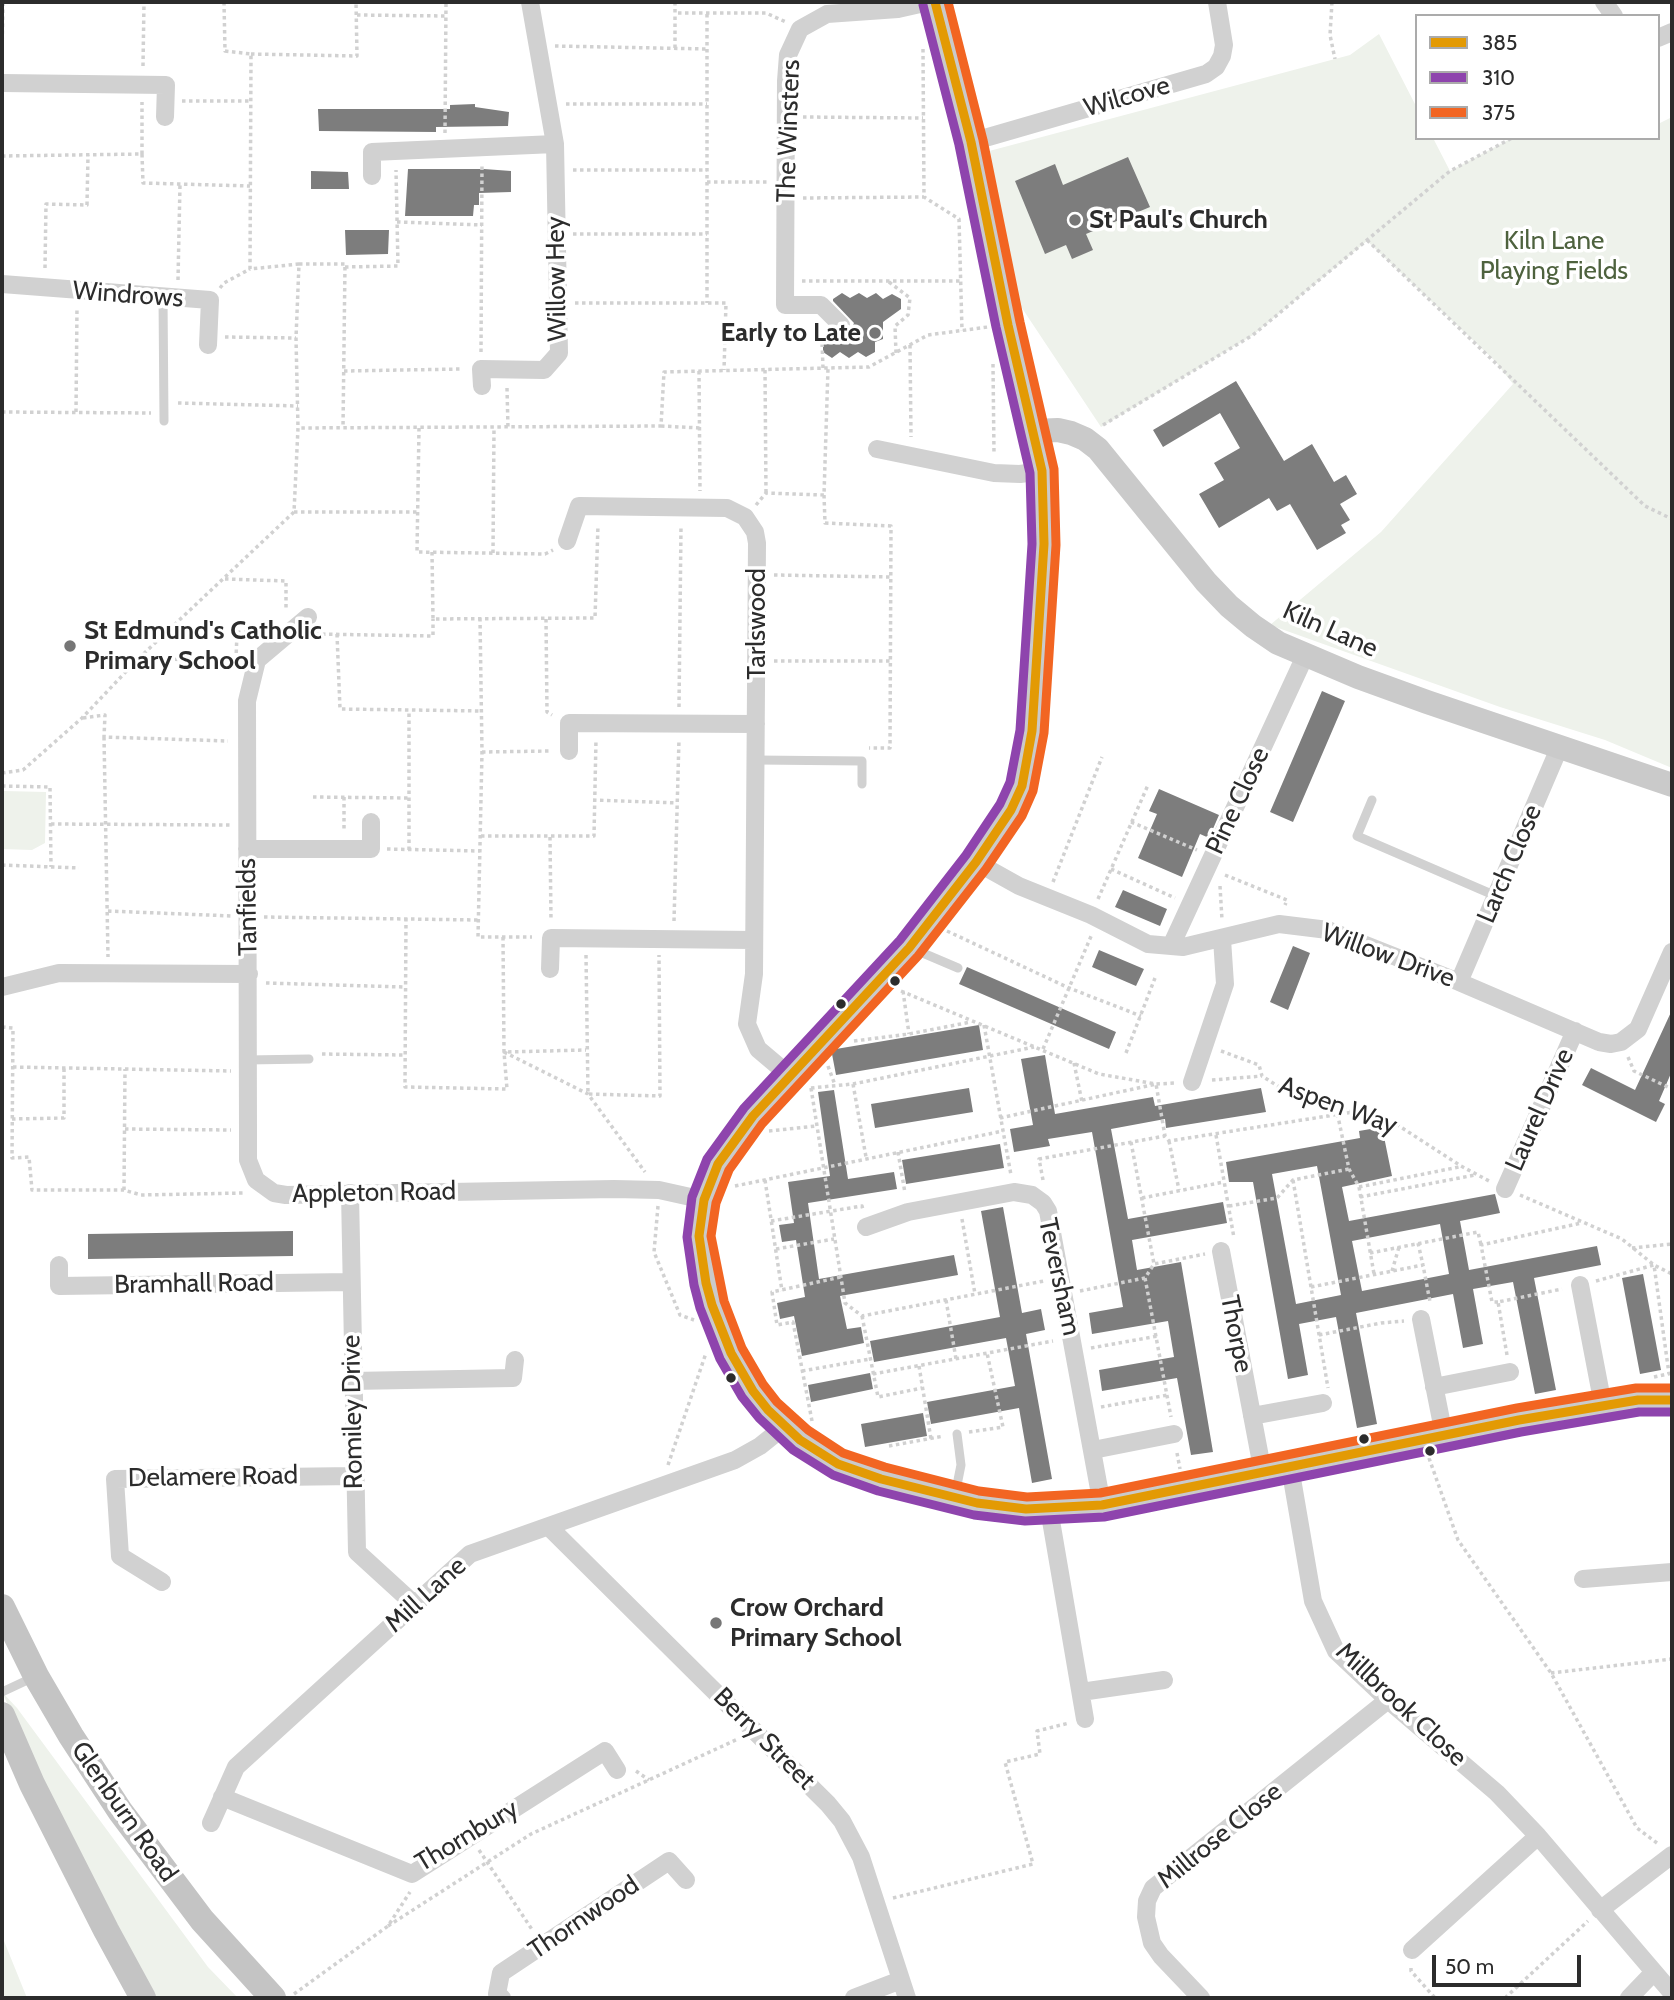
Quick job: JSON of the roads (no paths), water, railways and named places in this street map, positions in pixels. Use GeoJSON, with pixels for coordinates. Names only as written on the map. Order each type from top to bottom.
{"type":"FeatureCollection","features":[{"type":"Feature","properties":{"kind":"main road","name":"Glenburn Road"},"geometry":{"type":"LineString","coordinates":[[2,1607],[36,1676],[120,1811],[202,1920],[283,1996]]}},
{"type":"Feature","properties":{"kind":"main road"},"geometry":{"type":"LineString","coordinates":[[2,1715],[32,1784],[143,1998]]}},
{"type":"Feature","properties":{"kind":"street","name":"Willow Hey"},"geometry":{"type":"LineString","coordinates":[[482,377],[507,369],[544,370],[559,353],[555,144],[530,2]]}},
{"type":"Feature","properties":{"kind":"street","name":"Wilcove"},"geometry":{"type":"LineString","coordinates":[[971,142],[1206,74],[1216,67],[1224,45],[1216,2]]}},
{"type":"Feature","properties":{"kind":"street"},"geometry":{"type":"LineString","coordinates":[[927,3],[971,142],[1008,325],[1042,471],[1044,544],[1032,731],[1022,786],[1011,810],[976,862],[909,948],[820,1045],[798,1079],[753,1116],[718,1164],[700,1216],[701,1258],[709,1294],[722,1332],[753,1391],[785,1426],[819,1454],[856,1472],[999,1507],[1049,1510],[1102,1505],[1603,1405],[1638,1400],[1672,1400]]}},
{"type":"Feature","properties":{"kind":"street","name":"The Winsters"},"geometry":{"type":"LineString","coordinates":[[841,325],[821,305],[785,305],[788,55],[800,29],[827,14],[898,9],[927,3]]}},
{"type":"Feature","properties":{"kind":"street"},"geometry":{"type":"LineString","coordinates":[[2,83],[166,85],[166,109]]}},
{"type":"Feature","properties":{"kind":"street"},"geometry":{"type":"LineString","coordinates":[[372,176],[372,152],[555,144]]}},
{"type":"Feature","properties":{"kind":"street","name":"Windrows"},"geometry":{"type":"LineString","coordinates":[[2,284],[210,300],[208,340]]}},
{"type":"Feature","properties":{"kind":"street","name":"Kiln Lane"},"geometry":{"type":"LineString","coordinates":[[1034,431],[1058,430],[1085,439],[1098,449],[1180,551],[1229,606],[1278,643],[1305,656],[1427,702],[1672,785]]}},
{"type":"Feature","properties":{"kind":"street"},"geometry":{"type":"LineString","coordinates":[[877,449],[994,473],[1042,471]]}},
{"type":"Feature","properties":{"kind":"street","name":"Tarlswood"},"geometry":{"type":"LineString","coordinates":[[567,541],[579,506],[727,508],[745,517],[755,532],[754,974],[747,1024],[758,1049],[798,1079]]}},
{"type":"Feature","properties":{"kind":"street","name":"Tanfields"},"geometry":{"type":"LineString","coordinates":[[2,986],[59,973],[249,974],[247,701],[257,660],[308,617]]}},
{"type":"Feature","properties":{"kind":"street","name":"Pine Close"},"geometry":{"type":"LineString","coordinates":[[1171,946],[1190,905],[1213,866],[1305,656]]}},
{"type":"Feature","properties":{"kind":"street"},"geometry":{"type":"LineString","coordinates":[[569,751],[569,723],[756,724]]}},
{"type":"Feature","properties":{"kind":"street","name":"Larch Close"},"geometry":{"type":"LineString","coordinates":[[1459,982],[1560,746]]}},
{"type":"Feature","properties":{"kind":"street"},"geometry":{"type":"LineString","coordinates":[[247,849],[371,849],[371,822]]}},
{"type":"Feature","properties":{"kind":"street","name":"Willow Drive"},"geometry":{"type":"LineString","coordinates":[[976,862],[1046,899],[1094,917],[1147,944],[1183,947],[1279,924],[1328,930],[1599,1042],[1621,1042],[1638,1029],[1672,952]]}},
{"type":"Feature","properties":{"kind":"street"},"geometry":{"type":"LineString","coordinates":[[550,969],[551,938],[754,940]]}},
{"type":"Feature","properties":{"kind":"street"},"geometry":{"type":"LineString","coordinates":[[1192,1082],[1225,984],[1222,939]]}},
{"type":"Feature","properties":{"kind":"street","name":"Appleton Road"},"geometry":{"type":"LineString","coordinates":[[249,974],[247,1065],[251,1171],[265,1189],[286,1195],[659,1190],[704,1200]]}},
{"type":"Feature","properties":{"kind":"street","name":"Laurel Drive"},"geometry":{"type":"LineString","coordinates":[[1505,1189],[1575,1031]]}},
{"type":"Feature","properties":{"kind":"street","name":"Teversham"},"geometry":{"type":"LineString","coordinates":[[866,1227],[908,1212],[1014,1192],[1032,1195],[1043,1203],[1048,1211],[1102,1505]]}},
{"type":"Feature","properties":{"kind":"street","name":"Romiley Drive"},"geometry":{"type":"LineString","coordinates":[[350,1193],[357,1552],[415,1605]]}},
{"type":"Feature","properties":{"kind":"street","name":"Thorpe"},"geometry":{"type":"LineString","coordinates":[[1221,1251],[1263,1473]]}},
{"type":"Feature","properties":{"kind":"street","name":"Bramhall Road"},"geometry":{"type":"LineString","coordinates":[[59,1265],[59,1286],[350,1282]]}},
{"type":"Feature","properties":{"kind":"street"},"geometry":{"type":"LineString","coordinates":[[1580,1285],[1603,1405]]}},
{"type":"Feature","properties":{"kind":"street"},"geometry":{"type":"LineString","coordinates":[[1421,1319],[1434,1387],[1433,1437]]}},
{"type":"Feature","properties":{"kind":"street"},"geometry":{"type":"LineString","coordinates":[[352,1381],[513,1378],[515,1360]]}},
{"type":"Feature","properties":{"kind":"street"},"geometry":{"type":"LineString","coordinates":[[1434,1387],[1510,1372]]}},
{"type":"Feature","properties":{"kind":"street"},"geometry":{"type":"LineString","coordinates":[[1252,1416],[1323,1403]]}},
{"type":"Feature","properties":{"kind":"street","name":"Mill Lane"},"geometry":{"type":"LineString","coordinates":[[211,1823],[236,1767],[470,1554],[734,1460],[760,1446],[785,1426]]}},
{"type":"Feature","properties":{"kind":"street"},"geometry":{"type":"LineString","coordinates":[[1093,1450],[1174,1434]]}},
{"type":"Feature","properties":{"kind":"street","name":"Millbrook Close"},"geometry":{"type":"LineString","coordinates":[[1290,1468],[1313,1601],[1336,1651],[1388,1700],[1497,1793],[1538,1836],[1672,1993]]}},
{"type":"Feature","properties":{"kind":"street","name":"Delamere Road"},"geometry":{"type":"LineString","coordinates":[[162,1583],[120,1556],[115,1479],[355,1476]]}},
{"type":"Feature","properties":{"kind":"street"},"geometry":{"type":"LineString","coordinates":[[1049,1510],[1085,1719]]}},
{"type":"Feature","properties":{"kind":"street","name":"Berry Street"},"geometry":{"type":"LineString","coordinates":[[549,1527],[756,1731],[842,1821],[861,1857],[907,1998]]}},
{"type":"Feature","properties":{"kind":"street"},"geometry":{"type":"LineString","coordinates":[[1583,1579],[1672,1572]]}},
{"type":"Feature","properties":{"kind":"street"},"geometry":{"type":"LineString","coordinates":[[1081,1692],[1164,1680]]}},
{"type":"Feature","properties":{"kind":"street","name":"Millrose Close"},"geometry":{"type":"LineString","coordinates":[[1201,1998],[1161,1956],[1153,1943],[1146,1917],[1147,1901],[1153,1888],[1388,1700]]}},
{"type":"Feature","properties":{"kind":"street","name":"Thornbury"},"geometry":{"type":"LineString","coordinates":[[222,1797],[412,1874],[605,1751],[617,1770]]}},
{"type":"Feature","properties":{"kind":"street"},"geometry":{"type":"LineString","coordinates":[[1412,1951],[1538,1836]]}},
{"type":"Feature","properties":{"kind":"street"},"geometry":{"type":"LineString","coordinates":[[1600,1910],[1672,1855]]}},
{"type":"Feature","properties":{"kind":"street","name":"Thornwood"},"geometry":{"type":"LineString","coordinates":[[502,1998],[497,1994],[501,1973],[669,1861],[686,1880]]}},
{"type":"Feature","properties":{"kind":"street"},"geometry":{"type":"LineString","coordinates":[[1629,1998],[1653,1973]]}},
{"type":"Feature","properties":{"kind":"street"},"geometry":{"type":"LineString","coordinates":[[855,1998],[901,1980]]}},
{"type":"Feature","properties":{"kind":"lane"},"geometry":{"type":"LineString","coordinates":[[164,412],[170,298]]}},
{"type":"Feature","properties":{"kind":"lane"},"geometry":{"type":"LineString","coordinates":[[756,760],[862,761],[862,784]]}},
{"type":"Feature","properties":{"kind":"lane"},"geometry":{"type":"LineString","coordinates":[[1372,800],[1357,836],[1496,896]]}},
{"type":"Feature","properties":{"kind":"lane"},"geometry":{"type":"LineString","coordinates":[[909,948],[958,968]]}},
{"type":"Feature","properties":{"kind":"lane"},"geometry":{"type":"LineString","coordinates":[[247,1065],[309,1059]]}},
{"type":"Feature","properties":{"kind":"lane"},"geometry":{"type":"LineString","coordinates":[[955,1497],[961,1465],[957,1434]]}},
{"type":"Feature","properties":{"kind":"lane"},"geometry":{"type":"LineString","coordinates":[[2,1692],[36,1676]]}},
{"type":"Feature","properties":{"kind":"place","name":"St Paul's Church"},"geometry":{"type":"Point","coordinates":[1075,220]}},
{"type":"Feature","properties":{"kind":"place","name":"Early to Late"},"geometry":{"type":"Point","coordinates":[875,333]}},
{"type":"Feature","properties":{"kind":"place","name":"St Edmund's Catholic Primary School"},"geometry":{"type":"Point","coordinates":[70,646]}},
{"type":"Feature","properties":{"kind":"place","name":"Crow Orchard Primary School"},"geometry":{"type":"Point","coordinates":[716,1623]}},
{"type":"Feature","properties":{"kind":"park label","name":"Kiln Lane Playing Fields"},"geometry":{"type":"Point","coordinates":[1554,256]}}]}
